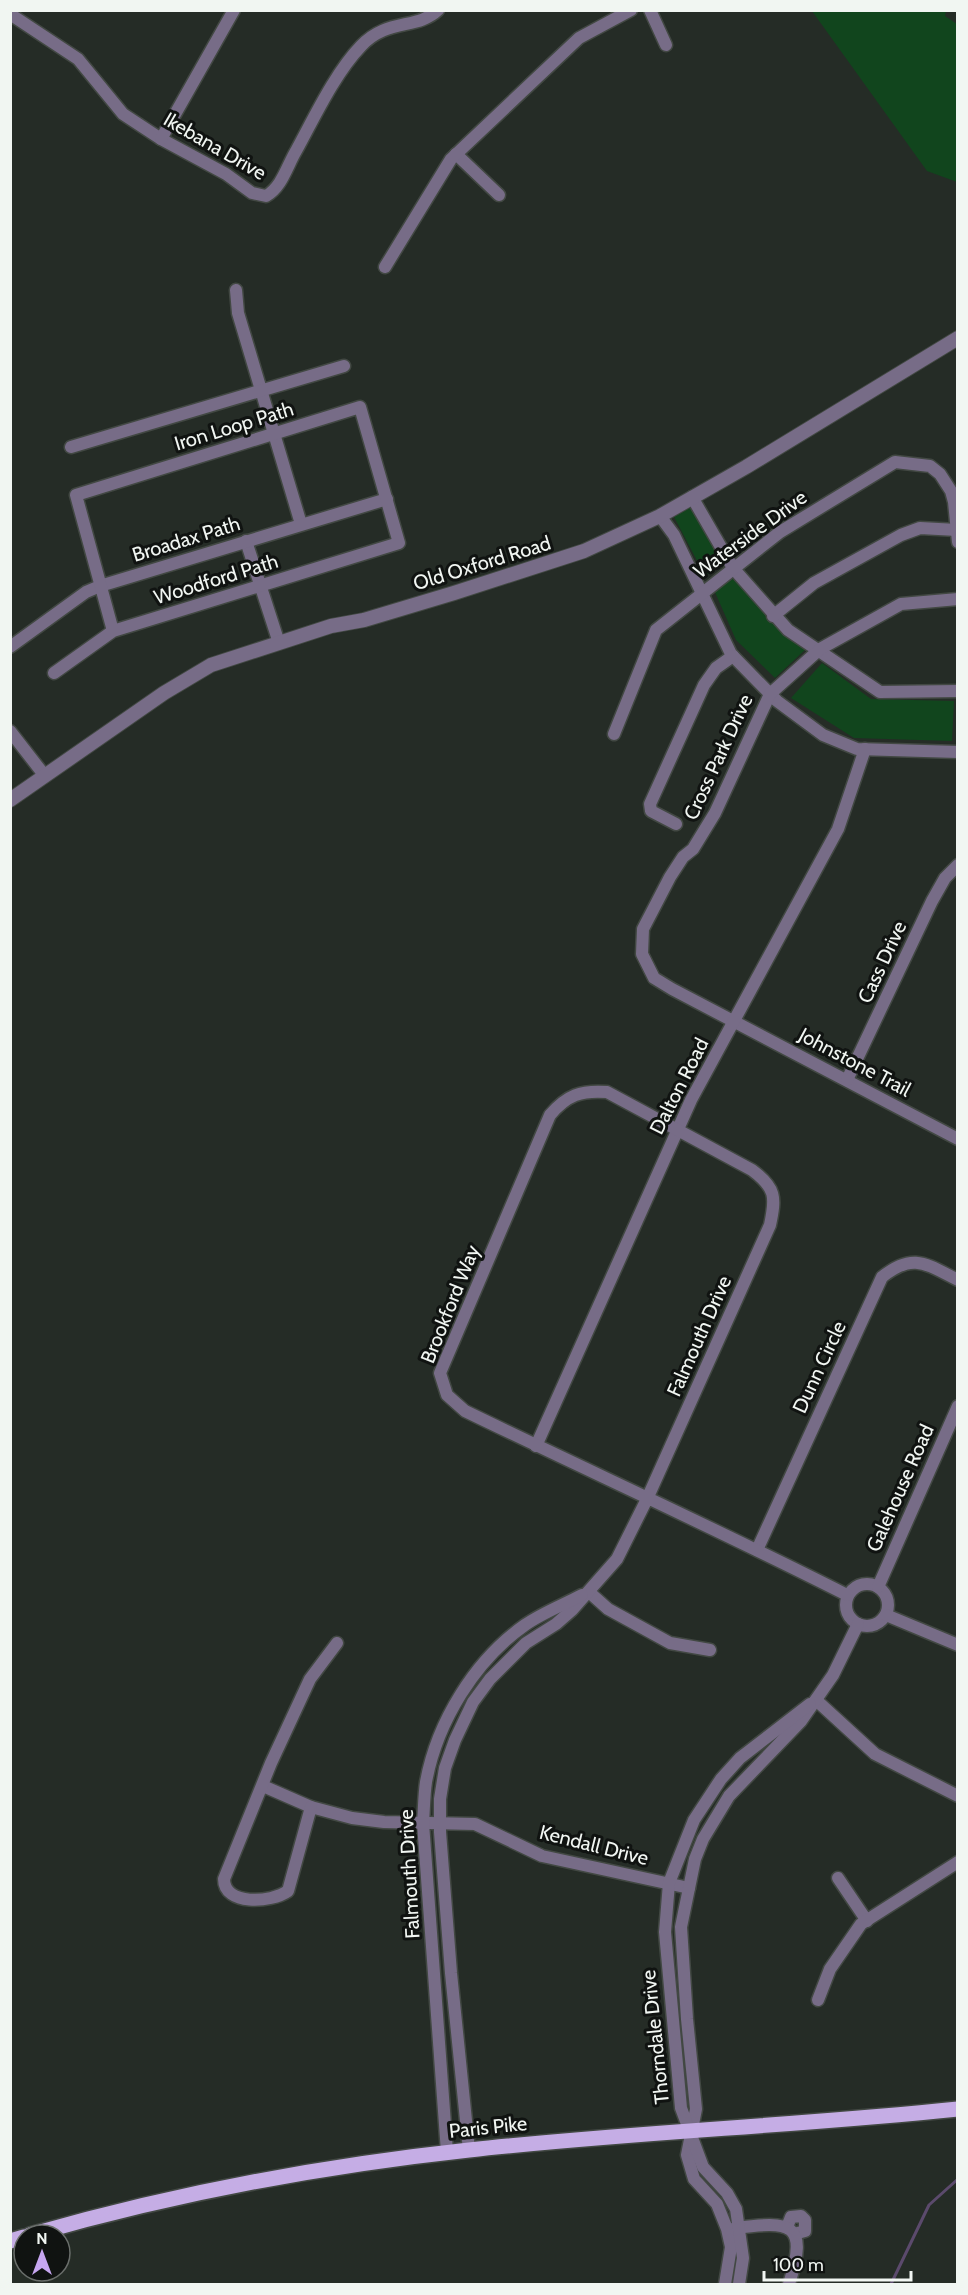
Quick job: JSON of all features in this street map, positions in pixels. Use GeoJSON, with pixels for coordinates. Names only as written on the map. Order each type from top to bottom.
{"type":"FeatureCollection","features":[{"type":"Feature","properties":{"kind":"main road","name":"Paris Pike"},"geometry":{"type":"LineString","coordinates":[[72,2225],[184,2197],[266,2180],[447,2152],[957,2109]]}},
{"type":"Feature","properties":{"kind":"street"},"geometry":{"type":"LineString","coordinates":[[161,139],[234,10]]}},
{"type":"Feature","properties":{"kind":"street","name":"Ikebana Drive"},"geometry":{"type":"LineString","coordinates":[[10,14],[78,59],[123,114],[161,139],[226,174],[252,193],[266,196],[278,187],[310,126],[360,46],[379,30],[415,22],[438,10]]}},
{"type":"Feature","properties":{"kind":"street"},"geometry":{"type":"LineString","coordinates":[[385,267],[440,175],[456,154],[579,38],[631,10]]}},
{"type":"Feature","properties":{"kind":"street"},"geometry":{"type":"LineString","coordinates":[[650,10],[666,45]]}},
{"type":"Feature","properties":{"kind":"street"},"geometry":{"type":"LineString","coordinates":[[456,154],[500,195]]}},
{"type":"Feature","properties":{"kind":"street"},"geometry":{"type":"LineString","coordinates":[[236,290],[237,313],[301,524]]}},
{"type":"Feature","properties":{"kind":"street","name":"Old Oxford Road"},"geometry":{"type":"LineString","coordinates":[[10,800],[195,673],[227,658],[331,626],[364,620],[566,558],[660,516],[782,446],[957,338]]}},
{"type":"Feature","properties":{"kind":"street"},"geometry":{"type":"LineString","coordinates":[[71,447],[344,366]]}},
{"type":"Feature","properties":{"kind":"street","name":"Iron Loop Path"},"geometry":{"type":"LineString","coordinates":[[100,586],[75,495],[360,407],[399,543]]}},
{"type":"Feature","properties":{"kind":"street","name":"Waterside Drive"},"geometry":{"type":"LineString","coordinates":[[614,734],[656,630],[780,532],[895,462],[930,466],[940,474],[951,491],[957,536]]}},
{"type":"Feature","properties":{"kind":"street"},"geometry":{"type":"LineString","coordinates":[[692,497],[733,568],[773,616],[788,630],[880,692],[957,691]]}},
{"type":"Feature","properties":{"kind":"street","name":"Broadax Path"},"geometry":{"type":"LineString","coordinates":[[10,647],[86,592],[100,586],[387,499]]}},
{"type":"Feature","properties":{"kind":"street"},"geometry":{"type":"LineString","coordinates":[[660,516],[674,535],[733,656],[770,694],[823,735],[841,744],[865,749],[957,752]]}},
{"type":"Feature","properties":{"kind":"street"},"geometry":{"type":"LineString","coordinates":[[773,616],[814,583],[901,535],[920,528],[957,536]]}},
{"type":"Feature","properties":{"kind":"street"},"geometry":{"type":"LineString","coordinates":[[246,541],[279,643]]}},
{"type":"Feature","properties":{"kind":"street","name":"Woodford Path"},"geometry":{"type":"LineString","coordinates":[[54,674],[113,631],[399,543]]}},
{"type":"Feature","properties":{"kind":"street"},"geometry":{"type":"LineString","coordinates":[[100,586],[113,631]]}},
{"type":"Feature","properties":{"kind":"street","name":"Cross Park Drive"},"geometry":{"type":"LineString","coordinates":[[735,1020],[654,978],[642,954],[643,929],[670,877],[683,856],[693,849],[715,813],[770,694],[817,651],[901,604],[957,599]]}},
{"type":"Feature","properties":{"kind":"street"},"geometry":{"type":"LineString","coordinates":[[676,824],[651,811],[650,804],[704,685],[716,668],[733,656]]}},
{"type":"Feature","properties":{"kind":"street"},"geometry":{"type":"LineString","coordinates":[[10,731],[45,776]]}},
{"type":"Feature","properties":{"kind":"street","name":"Dalton Road"},"geometry":{"type":"LineString","coordinates":[[536,1446],[678,1129],[838,829],[865,749]]}},
{"type":"Feature","properties":{"kind":"street","name":"Cass Drive"},"geometry":{"type":"LineString","coordinates":[[848,1080],[932,901],[945,878],[957,865]]}},
{"type":"Feature","properties":{"kind":"street","name":"Johnstone Trail"},"geometry":{"type":"LineString","coordinates":[[735,1020],[957,1139]]}},
{"type":"Feature","properties":{"kind":"street","name":"Brookford Way"},"geometry":{"type":"LineString","coordinates":[[678,1129],[607,1092],[587,1090],[561,1101],[550,1115],[440,1373],[447,1395],[465,1412],[757,1550],[847,1596]]}},
{"type":"Feature","properties":{"kind":"street","name":"Falmouth Drive"},"geometry":{"type":"LineString","coordinates":[[469,2150],[451,1973],[440,1822],[440,1798],[445,1768],[454,1740],[473,1702],[490,1679],[519,1649],[556,1624],[617,1559],[647,1499],[770,1225],[775,1203],[769,1182],[752,1170],[678,1129]]}},
{"type":"Feature","properties":{"kind":"street","name":"Dunn Circle"},"geometry":{"type":"LineString","coordinates":[[757,1550],[882,1277],[903,1263],[922,1262],[957,1280]]}},
{"type":"Feature","properties":{"kind":"street","name":"Galehouse Road"},"geometry":{"type":"LineString","coordinates":[[878,1587],[957,1406]]}},
{"type":"Feature","properties":{"kind":"street"},"geometry":{"type":"LineString","coordinates":[[867,1583],[878,1587],[887,1599],[886,1615],[879,1623],[868,1626],[858,1624],[848,1615],[845,1602],[847,1596],[855,1586],[867,1583]]}},
{"type":"Feature","properties":{"kind":"street"},"geometry":{"type":"LineString","coordinates":[[588,1592],[608,1609],[635,1626],[670,1642],[710,1650]]}},
{"type":"Feature","properties":{"kind":"street","name":"Falmouth Drive"},"geometry":{"type":"LineString","coordinates":[[447,2152],[423,1823],[426,1782],[435,1750],[454,1706],[475,1673],[495,1649],[526,1625],[588,1592]]}},
{"type":"Feature","properties":{"kind":"street"},"geometry":{"type":"LineString","coordinates":[[886,1615],[957,1645]]}},
{"type":"Feature","properties":{"kind":"street","name":"Thorndale Drive"},"geometry":{"type":"LineString","coordinates":[[689,2131],[696,2109],[681,1927],[694,1859],[718,1811],[734,1790],[786,1739],[816,1700],[833,1675],[858,1624]]}},
{"type":"Feature","properties":{"kind":"street"},"geometry":{"type":"LineString","coordinates":[[311,1807],[288,1892],[271,1899],[248,1899],[233,1895],[224,1887],[224,1878],[310,1679],[337,1643]]}},
{"type":"Feature","properties":{"kind":"street"},"geometry":{"type":"LineString","coordinates":[[816,1700],[875,1754],[957,1796]]}},
{"type":"Feature","properties":{"kind":"street","name":"Thorndale Drive"},"geometry":{"type":"LineString","coordinates":[[689,2131],[681,2108],[666,1944],[669,1883],[694,1820],[721,1779],[740,1758],[816,1700]]}},
{"type":"Feature","properties":{"kind":"street"},"geometry":{"type":"LineString","coordinates":[[721,1779],[734,1790]]}},
{"type":"Feature","properties":{"kind":"street","name":"Kendall Drive"},"geometry":{"type":"LineString","coordinates":[[263,1786],[311,1807],[352,1818],[475,1824],[542,1856],[689,1888]]}},
{"type":"Feature","properties":{"kind":"street"},"geometry":{"type":"LineString","coordinates":[[818,2000],[830,1970],[861,1924],[957,1862]]}},
{"type":"Feature","properties":{"kind":"street"},"geometry":{"type":"LineString","coordinates":[[838,1878],[867,1921]]}},
{"type":"Feature","properties":{"kind":"street"},"geometry":{"type":"LineString","coordinates":[[689,2131],[703,2168],[727,2193],[736,2209],[741,2227],[743,2258],[738,2284]]}},
{"type":"Feature","properties":{"kind":"street"},"geometry":{"type":"LineString","coordinates":[[689,2131],[687,2155],[690,2170],[721,2211],[727,2229],[730,2254],[725,2284]]}},
{"type":"Feature","properties":{"kind":"street"},"geometry":{"type":"LineString","coordinates":[[727,2229],[765,2224],[791,2230],[798,2254],[789,2284]]}},
{"type":"Feature","properties":{"kind":"green space"},"geometry":{"type":"Polygon","coordinates":[[[812,11],[946,11],[945,16],[957,24],[957,182],[927,171],[812,11]]]}},
{"type":"Feature","properties":{"kind":"green space"},"geometry":{"type":"Polygon","coordinates":[[[690,502],[725,562],[705,576],[672,513],[690,502]]]}},
{"type":"Feature","properties":{"kind":"green space"},"geometry":{"type":"Polygon","coordinates":[[[732,574],[769,619],[806,649],[775,678],[736,640],[714,590],[732,574]]]}},
{"type":"Feature","properties":{"kind":"green space"},"geometry":{"type":"Polygon","coordinates":[[[822,663],[871,699],[954,701],[952,741],[854,738],[791,698],[822,663]]]}},
{"type":"Feature","properties":{"kind":"waterway"},"geometry":{"type":"LineString","coordinates":[[891,2284],[929,2205],[958,2179]]}}]}
